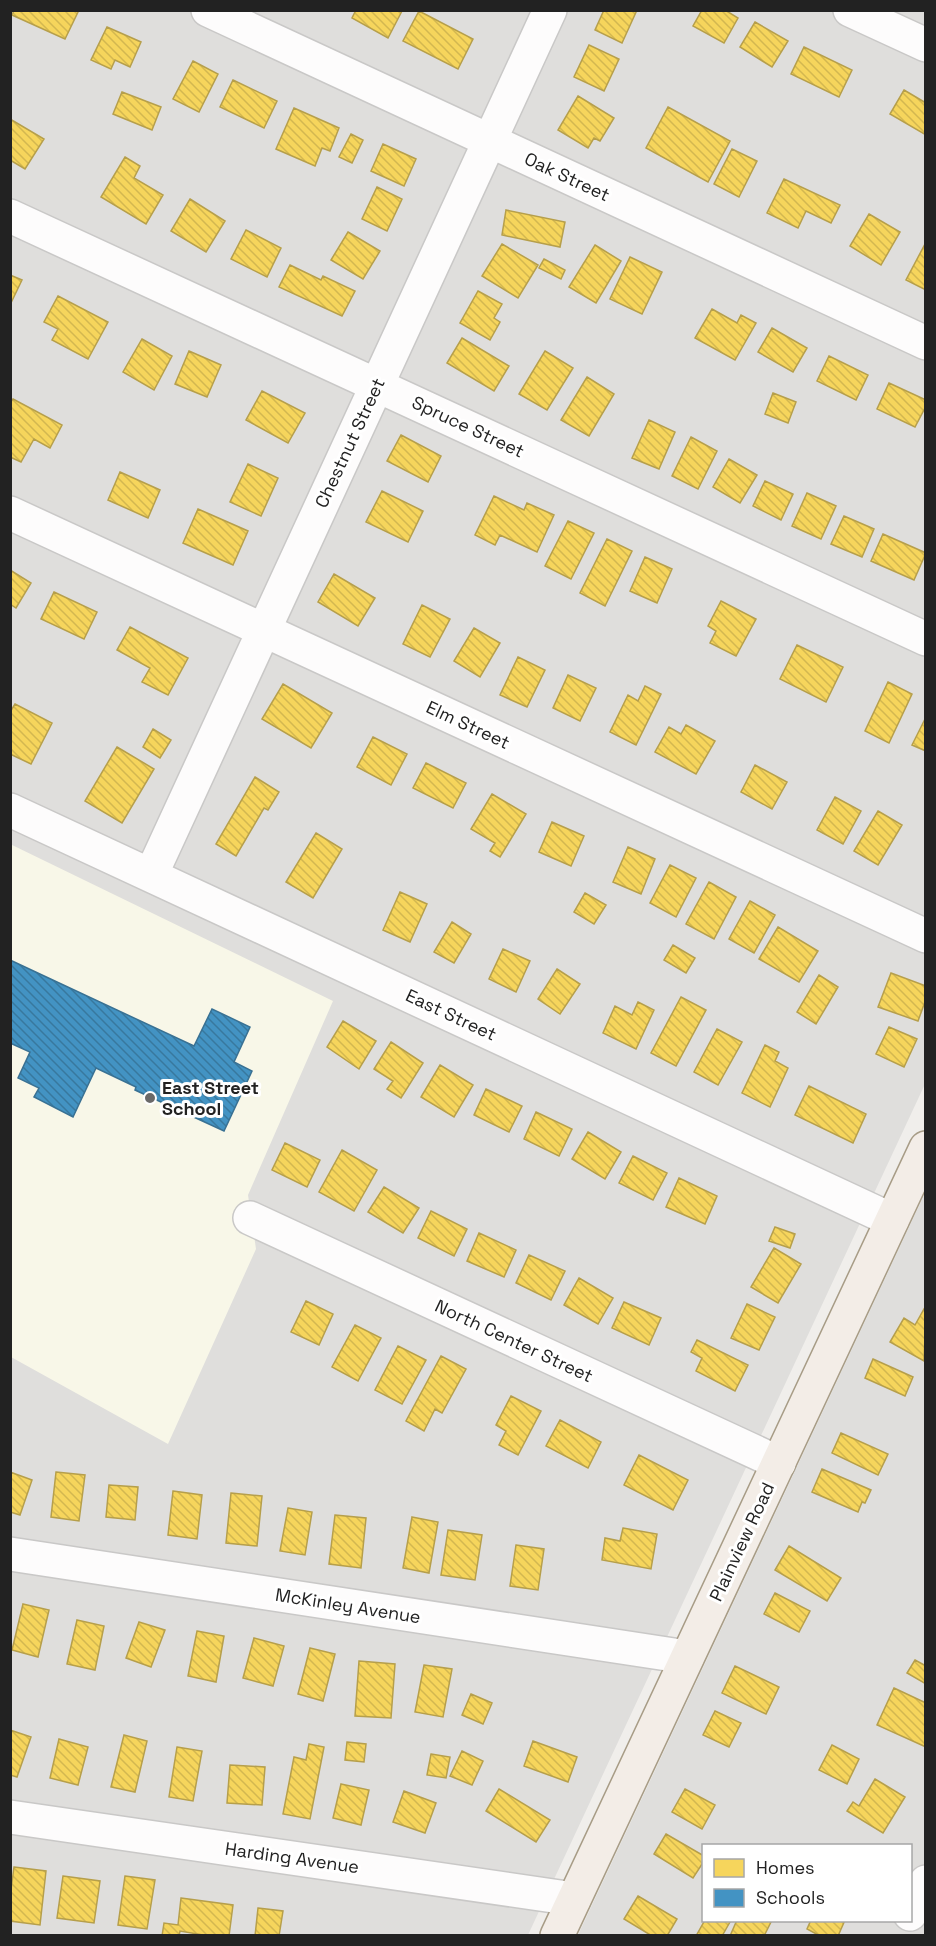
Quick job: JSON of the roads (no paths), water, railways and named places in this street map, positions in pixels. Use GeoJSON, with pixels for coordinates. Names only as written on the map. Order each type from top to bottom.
{"type":"FeatureCollection","features":[{"type":"Feature","properties":{"kind":"main road","name":"Plainview Road"},"geometry":{"type":"LineString","coordinates":[[557,1935],[926,1148]]}},
{"type":"Feature","properties":{"kind":"street","name":"Oak Street"},"geometry":{"type":"LineString","coordinates":[[208,10],[926,343]]}},
{"type":"Feature","properties":{"kind":"street","name":"Chestnut Street"},"geometry":{"type":"LineString","coordinates":[[151,875],[550,10]]}},
{"type":"Feature","properties":{"kind":"street"},"geometry":{"type":"LineString","coordinates":[[850,10],[926,45]]}},
{"type":"Feature","properties":{"kind":"street","name":"Spruce Street"},"geometry":{"type":"LineString","coordinates":[[10,216],[926,639]]}},
{"type":"Feature","properties":{"kind":"street","name":"Elm Street"},"geometry":{"type":"LineString","coordinates":[[10,513],[926,936]]}},
{"type":"Feature","properties":{"kind":"street","name":"East Street"},"geometry":{"type":"LineString","coordinates":[[10,810],[892,1220]]}},
{"type":"Feature","properties":{"kind":"street","name":"North Center Street"},"geometry":{"type":"LineString","coordinates":[[250,1218],[779,1463]]}},
{"type":"Feature","properties":{"kind":"street","name":"McKinley Avenue"},"geometry":{"type":"LineString","coordinates":[[10,1554],[687,1657]]}},
{"type":"Feature","properties":{"kind":"street","name":"Harding Avenue"},"geometry":{"type":"LineString","coordinates":[[10,1817],[574,1899]]}},
{"type":"Feature","properties":{"kind":"street"},"geometry":{"type":"LineString","coordinates":[[912,1910],[926,1882]]}},
{"type":"Feature","properties":{"kind":"place","name":"East Street School"},"geometry":{"type":"Point","coordinates":[150,1098]}}]}
